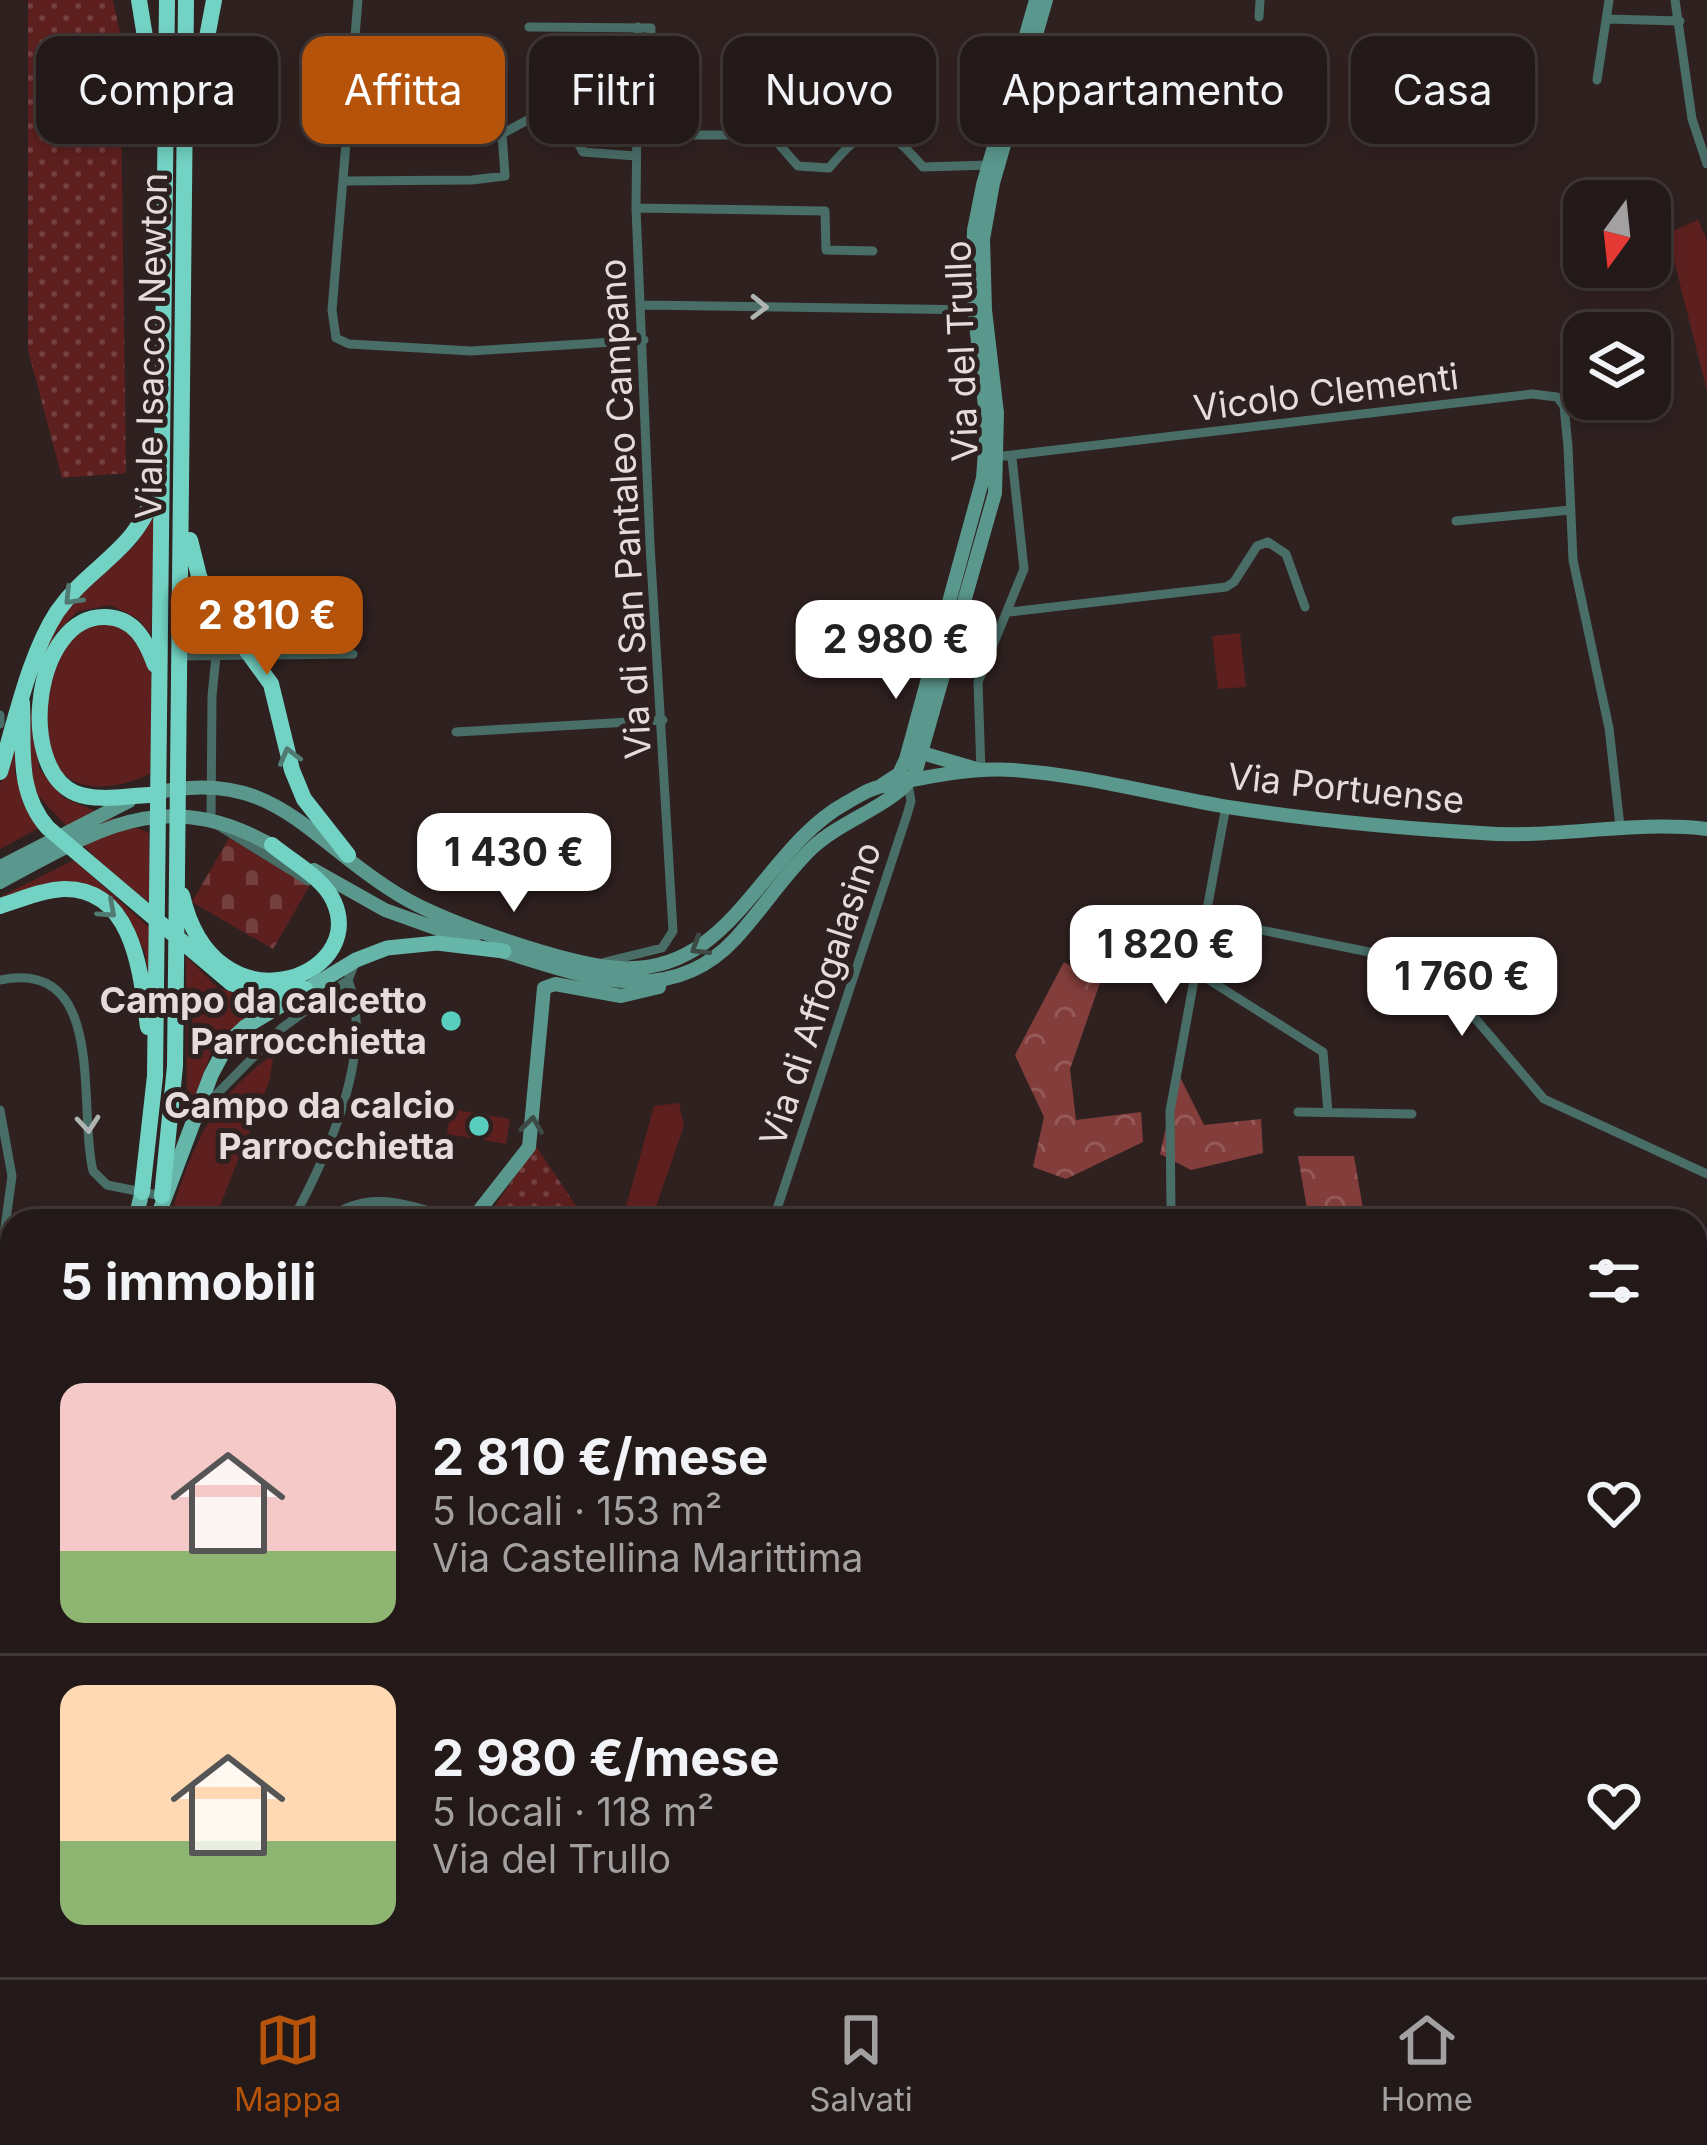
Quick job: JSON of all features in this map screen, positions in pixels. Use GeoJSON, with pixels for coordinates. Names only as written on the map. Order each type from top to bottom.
{"type":"FeatureCollection","features":[{"type":"Feature","properties":{"kind":"highway"},"geometry":{"type":"LineString","coordinates":[[139,0],[165,152]]}},
{"type":"Feature","properties":{"kind":"highway","name":"Viale Isacco Newton"},"geometry":{"type":"LineString","coordinates":[[142,1192],[155,1076],[167,0]]}},
{"type":"Feature","properties":{"kind":"highway","name":"Viale Isacco Newton"},"geometry":{"type":"LineString","coordinates":[[162,1196],[175,1066],[186,0]]}},
{"type":"Feature","properties":{"kind":"highway"},"geometry":{"type":"LineString","coordinates":[[186,149],[214,0]]}},
{"type":"Feature","properties":{"kind":"highway"},"geometry":{"type":"LineString","coordinates":[[0,772],[53,618],[136,533],[161,470]]}},
{"type":"Feature","properties":{"kind":"highway"},"geometry":{"type":"LineString","coordinates":[[182,499],[199,576],[271,684],[304,799],[348,855]]}},
{"type":"Feature","properties":{"kind":"highway"},"geometry":{"type":"LineString","coordinates":[[149,795],[82,795],[58,781],[46,761],[40,724],[46,675],[60,640],[73,627],[100,617],[128,624],[146,642],[160,677]]}},
{"type":"Feature","properties":{"kind":"highway"},"geometry":{"type":"LineString","coordinates":[[22,703],[24,779],[33,807],[49,828],[208,967],[239,988],[258,994],[305,989]]}},
{"type":"Feature","properties":{"kind":"highway"},"geometry":{"type":"LineString","coordinates":[[176,870],[196,939],[211,957],[241,975],[276,982],[298,977],[325,957],[338,931],[337,911],[330,894],[272,845]]}},
{"type":"Feature","properties":{"kind":"highway"},"geometry":{"type":"LineString","coordinates":[[0,906],[66,889],[94,897],[117,916],[139,963],[155,1076]]}},
{"type":"Feature","properties":{"kind":"main road","name":"Via del Trullo"},"geometry":{"type":"LineString","coordinates":[[1033,30],[1036,0]]}},
{"type":"Feature","properties":{"kind":"main road","name":"Via del Trullo"},"geometry":{"type":"LineString","coordinates":[[908,784],[961,589],[994,493],[996,397],[979,310],[983,239],[993,165],[1046,0]]}},
{"type":"Feature","properties":{"kind":"main road","name":"Via del Trullo"},"geometry":{"type":"LineString","coordinates":[[961,589],[978,504],[998,458]]}},
{"type":"Feature","properties":{"kind":"main road","name":"Via Portuense"},"geometry":{"type":"LineString","coordinates":[[914,756],[981,771]]}},
{"type":"Feature","properties":{"kind":"main road"},"geometry":{"type":"LineString","coordinates":[[877,787],[897,776],[914,756]]}},
{"type":"Feature","properties":{"kind":"main road","name":"Via Portuense"},"geometry":{"type":"LineString","coordinates":[[0,867],[98,814],[149,795],[194,789],[254,797],[292,814],[420,908],[591,964],[619,968],[656,966],[701,948],[813,827],[837,808],[877,787],[981,771],[1015,770],[1226,806],[1480,833],[1540,834],[1620,826],[1707,829]]}},
{"type":"Feature","properties":{"kind":"main road","name":"Via Portuense"},"geometry":{"type":"LineString","coordinates":[[0,882],[100,829],[142,818],[210,820],[272,845],[358,896],[419,924],[609,981],[648,983],[706,963],[731,944],[827,835],[908,784]]}},
{"type":"Feature","properties":{"kind":"main road"},"geometry":{"type":"LineString","coordinates":[[162,1196],[228,1043],[245,1027],[356,960],[387,948],[419,943],[504,951]]}},
{"type":"Feature","properties":{"kind":"main road"},"geometry":{"type":"LineString","coordinates":[[479,1209],[529,1147],[544,988],[555,984],[621,996],[650,990],[676,977]]}},
{"type":"Feature","properties":{"kind":"main road","name":"Viale Isacco Newton"},"geometry":{"type":"LineString","coordinates":[[138,1209],[142,1192]]}},
{"type":"Feature","properties":{"kind":"main road","name":"Viale Isacco Newton"},"geometry":{"type":"LineString","coordinates":[[159,1209],[162,1196]]}},
{"type":"Feature","properties":{"kind":"street"},"geometry":{"type":"LineString","coordinates":[[358,0],[332,310],[334,333],[340,341],[471,351],[644,340]]}},
{"type":"Feature","properties":{"kind":"street"},"geometry":{"type":"LineString","coordinates":[[1259,17],[1260,0]]}},
{"type":"Feature","properties":{"kind":"street"},"geometry":{"type":"LineString","coordinates":[[1597,80],[1609,0]]}},
{"type":"Feature","properties":{"kind":"street"},"geometry":{"type":"LineString","coordinates":[[1675,0],[1690,110],[1707,164]]}},
{"type":"Feature","properties":{"kind":"street"},"geometry":{"type":"LineString","coordinates":[[1607,19],[1680,21]]}},
{"type":"Feature","properties":{"kind":"street"},"geometry":{"type":"LineString","coordinates":[[529,27],[638,27],[651,28],[651,36]]}},
{"type":"Feature","properties":{"kind":"street","name":"Via di San Pantaleo Campano"},"geometry":{"type":"LineString","coordinates":[[638,27],[638,36]]}},
{"type":"Feature","properties":{"kind":"street"},"geometry":{"type":"LineString","coordinates":[[344,181],[505,176],[502,134],[546,110],[564,117],[583,152],[635,156]]}},
{"type":"Feature","properties":{"kind":"street"},"geometry":{"type":"LineString","coordinates":[[699,135],[760,135],[776,141],[798,166],[829,168],[856,137],[880,132],[898,140],[923,167],[993,165]]}},
{"type":"Feature","properties":{"kind":"street","name":"Via di San Pantaleo Campano"},"geometry":{"type":"LineString","coordinates":[[591,964],[659,949],[673,934],[650,545],[635,144]]}},
{"type":"Feature","properties":{"kind":"street"},"geometry":{"type":"LineString","coordinates":[[637,208],[824,211],[826,250],[872,251]]}},
{"type":"Feature","properties":{"kind":"street"},"geometry":{"type":"LineString","coordinates":[[642,305],[979,310]]}},
{"type":"Feature","properties":{"kind":"street","name":"Vicolo Clementi"},"geometry":{"type":"LineString","coordinates":[[998,458],[1545,394],[1557,397],[1564,406],[1573,560],[1610,728],[1620,826]]}},
{"type":"Feature","properties":{"kind":"street","name":"Via del Trullo"},"geometry":{"type":"LineString","coordinates":[[981,771],[977,685],[1024,569],[1016,489],[998,458]]}},
{"type":"Feature","properties":{"kind":"street","name":"Via del Trullo"},"geometry":{"type":"LineString","coordinates":[[994,493],[1016,489]]}},
{"type":"Feature","properties":{"kind":"street"},"geometry":{"type":"LineString","coordinates":[[1456,521],[1570,510]]}},
{"type":"Feature","properties":{"kind":"street"},"geometry":{"type":"LineString","coordinates":[[1009,612],[1226,587],[1234,582],[1251,552],[1268,542],[1279,545],[1286,554],[1305,608]]}},
{"type":"Feature","properties":{"kind":"street"},"geometry":{"type":"LineString","coordinates":[[180,656],[353,654]]}},
{"type":"Feature","properties":{"kind":"street"},"geometry":{"type":"LineString","coordinates":[[216,656],[211,820],[308,881]]}},
{"type":"Feature","properties":{"kind":"street"},"geometry":{"type":"LineString","coordinates":[[456,732],[663,720]]}},
{"type":"Feature","properties":{"kind":"street","name":"Via di Affogalasino"},"geometry":{"type":"LineString","coordinates":[[777,1209],[911,802],[908,784]]}},
{"type":"Feature","properties":{"kind":"street"},"geometry":{"type":"LineString","coordinates":[[1171,1209],[1170,1111],[1226,806]]}},
{"type":"Feature","properties":{"kind":"street"},"geometry":{"type":"LineString","coordinates":[[1207,920],[1419,961],[1443,980],[1544,1099],[1707,1174]]}},
{"type":"Feature","properties":{"kind":"street"},"geometry":{"type":"LineString","coordinates":[[190,1129],[212,1097],[259,1049],[347,980],[356,960]]}},
{"type":"Feature","properties":{"kind":"street"},"geometry":{"type":"LineString","coordinates":[[1195,971],[1323,1052],[1328,1112]]}},
{"type":"Feature","properties":{"kind":"street"},"geometry":{"type":"LineString","coordinates":[[0,980],[38,980],[69,1002],[78,1027],[93,1171],[107,1185],[162,1196]]}},
{"type":"Feature","properties":{"kind":"street"},"geometry":{"type":"LineString","coordinates":[[298,1209],[332,1138],[349,1083],[354,1006],[347,980]]}},
{"type":"Feature","properties":{"kind":"street"},"geometry":{"type":"LineString","coordinates":[[0,1110],[12,1176],[8,1209]]}},
{"type":"Feature","properties":{"kind":"street"},"geometry":{"type":"LineString","coordinates":[[1298,1112],[1412,1114]]}},
{"type":"Feature","properties":{"kind":"street"},"geometry":{"type":"LineString","coordinates":[[341,1209],[370,1200],[412,1209]]}},
{"type":"Feature","properties":{"kind":"green space"},"geometry":{"type":"Polygon","coordinates":[[[28,0],[113,0],[120,36],[36,36],[36,144],[122,144],[126,473],[62,478],[28,350],[28,0]]]}},
{"type":"Feature","properties":{"kind":"green space"},"geometry":{"type":"Polygon","coordinates":[[[1698,220],[1707,240],[1707,391],[1671,249],[1671,231],[1698,220]]]}},
{"type":"Feature","properties":{"kind":"green space"},"geometry":{"type":"Polygon","coordinates":[[[156,510],[151,635],[138,619],[111,605],[78,611],[55,634],[41,672],[35,724],[39,768],[64,798],[149,833],[151,904],[101,864],[34,791],[28,726],[44,646],[63,610],[136,544],[156,510]]]}},
{"type":"Feature","properties":{"kind":"green space"},"geometry":{"type":"Polygon","coordinates":[[[110,620],[134,634],[149,665],[154,702],[150,774],[97,786],[61,772],[50,756],[45,709],[52,672],[68,643],[84,624],[110,620]]]}},
{"type":"Feature","properties":{"kind":"green space"},"geometry":{"type":"Polygon","coordinates":[[[1240,633],[1246,687],[1218,689],[1212,636],[1240,633]]]}},
{"type":"Feature","properties":{"kind":"green space"},"geometry":{"type":"Polygon","coordinates":[[[17,734],[15,774],[39,828],[0,849],[0,785],[17,734]]]}},
{"type":"Feature","properties":{"kind":"green space"},"geometry":{"type":"Polygon","coordinates":[[[229,838],[310,885],[273,949],[192,902],[229,838]]]}},
{"type":"Feature","properties":{"kind":"green space"},"geometry":{"type":"Polygon","coordinates":[[[74,860],[150,928],[152,994],[144,949],[110,902],[66,881],[0,897],[74,860]]]}},
{"type":"Feature","properties":{"kind":"green space"},"geometry":{"type":"Polygon","coordinates":[[[186,956],[219,989],[271,1000],[215,1042],[187,1120],[186,956]]]}},
{"type":"Feature","properties":{"kind":"green space"},"geometry":{"type":"Polygon","coordinates":[[[1064,962],[1100,983],[1070,1069],[1076,1120],[1141,1112],[1143,1142],[1066,1179],[1033,1167],[1044,1117],[1015,1055],[1064,962]]]}},
{"type":"Feature","properties":{"kind":"green space"},"geometry":{"type":"Polygon","coordinates":[[[274,1054],[269,1082],[219,1209],[173,1209],[206,1127],[252,1071],[274,1054]]]}},
{"type":"Feature","properties":{"kind":"green space"},"geometry":{"type":"Polygon","coordinates":[[[1178,1073],[1204,1125],[1261,1119],[1263,1153],[1191,1170],[1160,1154],[1178,1073]]]}},
{"type":"Feature","properties":{"kind":"green space"},"geometry":{"type":"Polygon","coordinates":[[[679,1103],[684,1126],[655,1209],[625,1209],[654,1106],[679,1103]]]}},
{"type":"Feature","properties":{"kind":"green space","name":"Campo da calcio Parrocchietta"},"geometry":{"type":"Polygon","coordinates":[[[451,1109],[510,1119],[506,1144],[447,1134],[451,1109]]]}},
{"type":"Feature","properties":{"kind":"green space"},"geometry":{"type":"Polygon","coordinates":[[[536,1146],[578,1209],[493,1209],[536,1146]]]}},
{"type":"Feature","properties":{"kind":"green space"},"geometry":{"type":"Polygon","coordinates":[[[1298,1156],[1354,1156],[1363,1209],[1307,1209],[1298,1156]]]}},
{"type":"Feature","properties":{"kind":"place","name":"Campo da calcetto Parrocchietta"},"geometry":{"type":"Point","coordinates":[451,1021]}},
{"type":"Feature","properties":{"kind":"place","name":"Campo da calcio Parrocchietta"},"geometry":{"type":"Point","coordinates":[479,1126]}}]}
